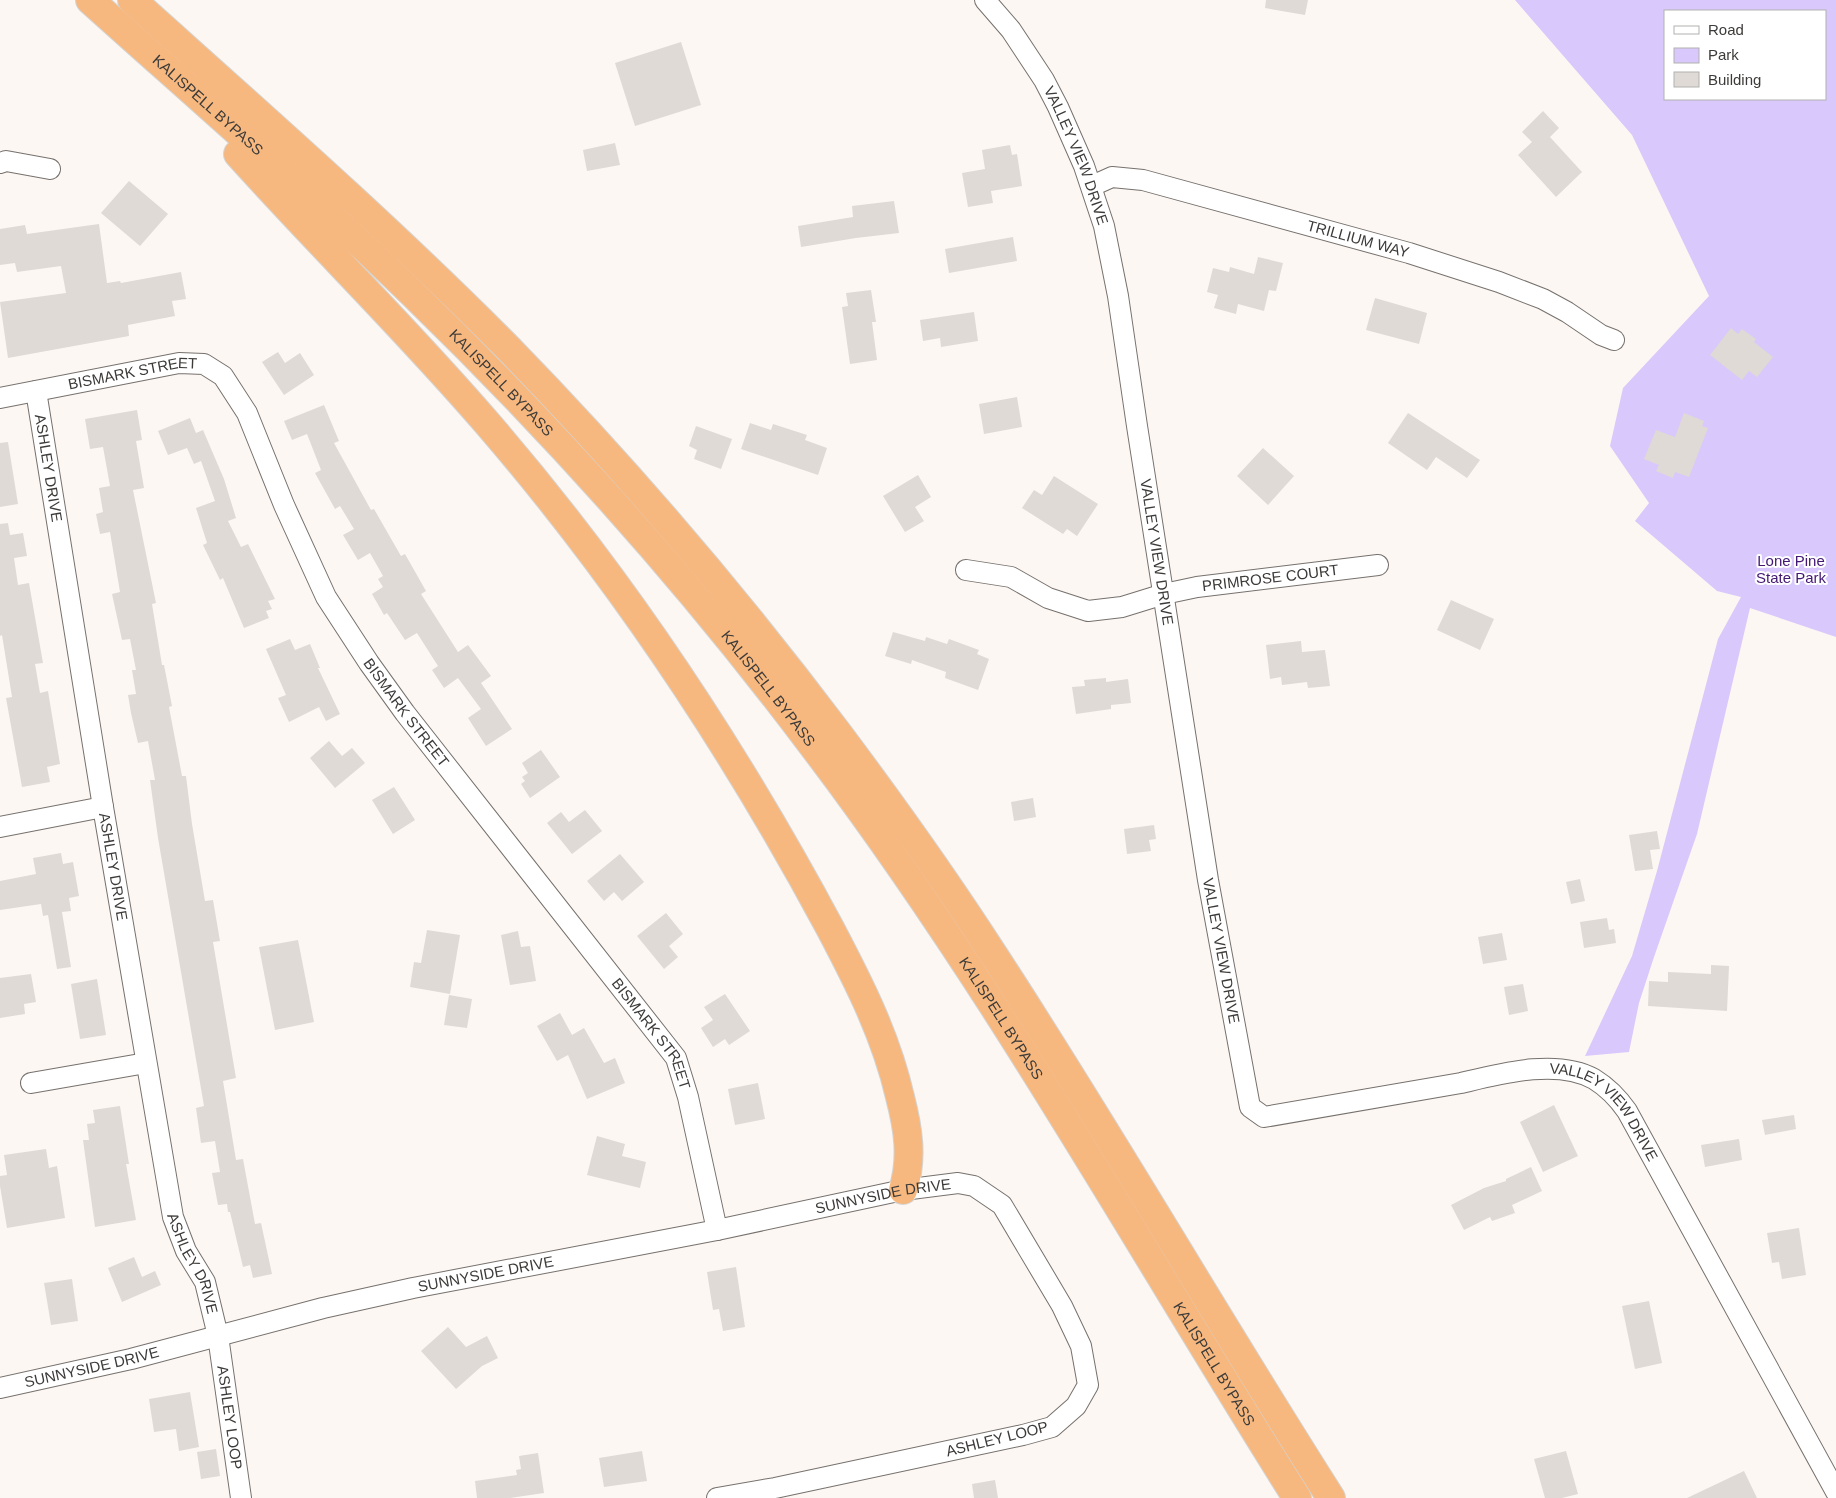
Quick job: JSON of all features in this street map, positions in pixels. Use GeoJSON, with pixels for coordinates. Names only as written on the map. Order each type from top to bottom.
{"type":"FeatureCollection","features":[{"type":"Feature","properties":{"kind":"highway","name":"KALISPELL BYPASS"},"geometry":{"type":"LineString","coordinates":[[90,0],[349,233],[507,388],[631,523],[765,684],[852,798],[946,931],[1018,1044],[1298,1498]]}},
{"type":"Feature","properties":{"kind":"highway","name":"KALISPELL BYPASS"},"geometry":{"type":"LineString","coordinates":[[132,0],[322,170],[508,349],[598,444],[746,616],[830,723],[883,795],[994,954],[1331,1498]]}},
{"type":"Feature","properties":{"kind":"highway"},"geometry":{"type":"LineString","coordinates":[[172,74],[256,174],[406,333],[493,430],[571,525],[614,582],[718,733],[785,846],[869,1004],[889,1056],[904,1112],[910,1153],[907,1177],[903,1190]]}},
{"type":"Feature","properties":{"kind":"highway"},"geometry":{"type":"LineString","coordinates":[[1267,1450],[1291,1498]]}},
{"type":"Feature","properties":{"kind":"street","name":"VALLEY VIEW DRIVE"},"geometry":{"type":"LineString","coordinates":[[989,3],[1011,30],[1044,80],[1058,107],[1092,186],[1104,226],[1118,296],[1208,880],[1250,1107],[1264,1117],[1541,1069],[1559,1069],[1576,1072],[1602,1084],[1627,1111],[1836,1492]]}},
{"type":"Feature","properties":{"kind":"street"},"geometry":{"type":"LineString","coordinates":[[0,163],[6,162],[50,169]]}},
{"type":"Feature","properties":{"kind":"street","name":"TRILLIUM WAY"},"geometry":{"type":"LineString","coordinates":[[1092,186],[1112,177],[1143,180],[1410,254],[1499,282],[1543,299],[1567,312],[1600,335],[1614,340]]}},
{"type":"Feature","properties":{"kind":"street","name":"BISMARK STREET"},"geometry":{"type":"LineString","coordinates":[[0,398],[179,363],[204,364],[223,376],[248,413],[284,505],[326,597],[369,663],[405,713],[676,1058],[688,1096],[717,1230]]}},
{"type":"Feature","properties":{"kind":"street","name":"ASHLEY DRIVE"},"geometry":{"type":"LineString","coordinates":[[36,391],[103,807],[173,1218],[186,1251],[204,1282],[218,1336]]}},
{"type":"Feature","properties":{"kind":"street","name":"PRIMROSE COURT"},"geometry":{"type":"LineString","coordinates":[[966,570],[1011,577],[1048,598],[1088,610],[1122,607],[1164,594],[1197,587],[1378,564]]}},
{"type":"Feature","properties":{"kind":"street"},"geometry":{"type":"LineString","coordinates":[[0,827],[103,807]]}},
{"type":"Feature","properties":{"kind":"street"},"geometry":{"type":"LineString","coordinates":[[31,1083],[146,1063]]}},
{"type":"Feature","properties":{"kind":"street","name":"SUNNYSIDE DRIVE"},"geometry":{"type":"LineString","coordinates":[[0,1388],[132,1359],[323,1308],[455,1279],[717,1230],[903,1190],[958,1183],[974,1186]]}},
{"type":"Feature","properties":{"kind":"street","name":"ASHLEY LOOP"},"geometry":{"type":"LineString","coordinates":[[717,1498],[775,1488],[1023,1435],[1052,1427],[1076,1406],[1088,1385],[1082,1346],[1062,1306],[1002,1206],[974,1186]]}},
{"type":"Feature","properties":{"kind":"street","name":"ASHLEY LOOP"},"geometry":{"type":"LineString","coordinates":[[218,1336],[241,1498]]}},
{"type":"Feature","properties":{"kind":"green space","name":"Lone Pine State Park"},"geometry":{"type":"Polygon","coordinates":[[[1515,0],[1836,0],[1836,637],[1750,608],[1697,834],[1639,1003],[1629,1052],[1585,1056],[1632,956],[1657,871],[1718,639],[1741,597],[1717,591],[1635,521],[1649,503],[1610,446],[1623,388],[1709,296],[1632,135],[1515,0]]]}},
{"type":"Feature","properties":{"kind":"building"},"geometry":{"type":"Polygon","coordinates":[[[1266,0],[1308,0],[1305,15],[1265,8],[1266,0]]]}},
{"type":"Feature","properties":{"kind":"building"},"geometry":{"type":"Polygon","coordinates":[[[681,42],[701,105],[635,126],[615,63],[681,42]]]}},
{"type":"Feature","properties":{"kind":"building"},"geometry":{"type":"Polygon","coordinates":[[[1543,111],[1559,128],[1550,137],[1582,172],[1556,197],[1518,155],[1532,142],[1522,132],[1543,111]]]}},
{"type":"Feature","properties":{"kind":"building"},"geometry":{"type":"Polygon","coordinates":[[[615,143],[620,165],[587,171],[583,150],[615,143]]]}},
{"type":"Feature","properties":{"kind":"building"},"geometry":{"type":"Polygon","coordinates":[[[1010,145],[1012,155],[1017,154],[1022,186],[991,191],[993,203],[968,207],[962,173],[985,169],[982,150],[1010,145]]]}},
{"type":"Feature","properties":{"kind":"building"},"geometry":{"type":"Polygon","coordinates":[[[129,181],[168,214],[140,246],[101,213],[129,181]]]}},
{"type":"Feature","properties":{"kind":"building"},"geometry":{"type":"Polygon","coordinates":[[[894,201],[899,233],[801,247],[798,226],[853,217],[852,206],[894,201]]]}},
{"type":"Feature","properties":{"kind":"building"},"geometry":{"type":"Polygon","coordinates":[[[99,224],[107,283],[120,281],[121,283],[181,272],[186,299],[172,301],[175,316],[128,325],[129,336],[8,358],[0,302],[66,293],[61,266],[17,272],[15,263],[0,265],[0,229],[25,225],[27,234],[99,224]]]}},
{"type":"Feature","properties":{"kind":"building"},"geometry":{"type":"Polygon","coordinates":[[[1013,237],[1017,261],[949,273],[945,249],[1013,237]]]}},
{"type":"Feature","properties":{"kind":"building"},"geometry":{"type":"Polygon","coordinates":[[[1258,257],[1283,263],[1276,291],[1269,290],[1264,311],[1238,304],[1236,314],[1214,308],[1218,295],[1207,292],[1213,268],[1229,272],[1230,267],[1254,274],[1258,257]]]}},
{"type":"Feature","properties":{"kind":"building"},"geometry":{"type":"Polygon","coordinates":[[[871,290],[876,322],[872,322],[877,360],[850,364],[842,307],[848,306],[846,293],[871,290]]]}},
{"type":"Feature","properties":{"kind":"building"},"geometry":{"type":"Polygon","coordinates":[[[1375,298],[1427,313],[1419,344],[1366,330],[1375,298]]]}},
{"type":"Feature","properties":{"kind":"building"},"geometry":{"type":"Polygon","coordinates":[[[974,312],[978,341],[941,347],[940,338],[923,341],[920,320],[974,312]]]}},
{"type":"Feature","properties":{"kind":"building"},"geometry":{"type":"Polygon","coordinates":[[[1731,328],[1738,334],[1742,329],[1756,339],[1754,342],[1773,357],[1757,377],[1749,371],[1742,380],[1710,355],[1731,328]]]}},
{"type":"Feature","properties":{"kind":"building"},"geometry":{"type":"Polygon","coordinates":[[[278,352],[285,363],[300,353],[314,375],[284,395],[262,362],[278,352]]]}},
{"type":"Feature","properties":{"kind":"building"},"geometry":{"type":"Polygon","coordinates":[[[1017,397],[1022,427],[984,434],[979,404],[1017,397]]]}},
{"type":"Feature","properties":{"kind":"building"},"geometry":{"type":"Polygon","coordinates":[[[324,405],[339,441],[334,443],[371,510],[374,509],[401,556],[405,554],[426,591],[421,594],[458,652],[468,645],[491,676],[481,683],[512,729],[486,746],[468,718],[481,709],[458,678],[444,688],[432,670],[438,666],[417,633],[405,640],[387,613],[384,615],[372,594],[383,587],[378,579],[383,576],[370,553],[358,560],[343,535],[354,529],[340,506],[335,509],[315,473],[321,470],[307,434],[292,440],[284,421],[324,405]]]}},
{"type":"Feature","properties":{"kind":"building"},"geometry":{"type":"Polygon","coordinates":[[[137,410],[142,440],[136,441],[144,488],[133,490],[156,603],[152,604],[162,665],[164,665],[172,706],[169,707],[182,776],[186,776],[205,901],[213,900],[220,941],[213,942],[236,1078],[223,1081],[236,1160],[243,1159],[255,1224],[261,1223],[272,1274],[253,1278],[250,1265],[243,1267],[227,1204],[218,1205],[212,1173],[220,1172],[215,1141],[201,1143],[196,1108],[204,1106],[158,838],[150,780],[155,780],[148,741],[138,743],[131,713],[128,695],[136,694],[132,670],[136,670],[130,639],[122,640],[112,594],[120,592],[110,532],[100,534],[96,514],[103,512],[99,488],[110,486],[103,447],[90,449],[85,419],[137,410]]]}},
{"type":"Feature","properties":{"kind":"building"},"geometry":{"type":"Polygon","coordinates":[[[1408,413],[1480,460],[1467,478],[1436,457],[1427,470],[1388,443],[1408,413]]]}},
{"type":"Feature","properties":{"kind":"building"},"geometry":{"type":"Polygon","coordinates":[[[1684,413],[1704,421],[1702,426],[1708,428],[1689,477],[1675,472],[1673,478],[1656,471],[1659,465],[1644,459],[1656,430],[1675,437],[1684,413]]]}},
{"type":"Feature","properties":{"kind":"building"},"geometry":{"type":"Polygon","coordinates":[[[190,418],[196,433],[203,430],[224,479],[236,518],[228,521],[241,547],[248,544],[275,599],[268,601],[272,609],[266,611],[269,618],[244,628],[223,578],[220,580],[203,545],[207,543],[196,508],[215,501],[201,461],[194,464],[187,448],[168,455],[158,431],[190,418]]]}},
{"type":"Feature","properties":{"kind":"building"},"geometry":{"type":"Polygon","coordinates":[[[750,423],[771,430],[773,424],[807,435],[805,440],[827,448],[818,475],[741,449],[750,423]]]}},
{"type":"Feature","properties":{"kind":"building"},"geometry":{"type":"Polygon","coordinates":[[[696,426],[732,439],[721,469],[694,459],[697,450],[689,446],[696,426]]]}},
{"type":"Feature","properties":{"kind":"building"},"geometry":{"type":"Polygon","coordinates":[[[8,442],[18,504],[0,507],[0,443],[8,442]]]}},
{"type":"Feature","properties":{"kind":"building"},"geometry":{"type":"Polygon","coordinates":[[[1263,448],[1294,476],[1268,505],[1237,476],[1263,448]]]}},
{"type":"Feature","properties":{"kind":"building"},"geometry":{"type":"Polygon","coordinates":[[[918,475],[931,497],[915,507],[924,521],[905,532],[883,496],[918,475]]]}},
{"type":"Feature","properties":{"kind":"building"},"geometry":{"type":"Polygon","coordinates":[[[1054,476],[1098,504],[1077,536],[1067,529],[1063,534],[1022,508],[1034,490],[1042,495],[1054,476]]]}},
{"type":"Feature","properties":{"kind":"building"},"geometry":{"type":"Polygon","coordinates":[[[8,523],[10,535],[23,533],[27,556],[14,558],[18,585],[29,583],[43,663],[35,664],[40,693],[48,691],[60,764],[47,767],[50,782],[22,787],[6,698],[12,697],[2,635],[0,636],[0,524],[8,523]]]}},
{"type":"Feature","properties":{"kind":"building"},"geometry":{"type":"Polygon","coordinates":[[[1451,600],[1494,619],[1480,650],[1437,630],[1451,600]]]}},
{"type":"Feature","properties":{"kind":"building"},"geometry":{"type":"Polygon","coordinates":[[[893,632],[925,641],[926,637],[947,644],[949,639],[979,650],[977,654],[989,659],[978,690],[945,678],[946,672],[912,660],[911,664],[885,656],[893,632]]]}},
{"type":"Feature","properties":{"kind":"building"},"geometry":{"type":"Polygon","coordinates":[[[290,639],[295,650],[310,644],[320,668],[318,668],[340,714],[326,721],[319,707],[289,722],[278,698],[286,695],[266,649],[290,639]]]}},
{"type":"Feature","properties":{"kind":"building"},"geometry":{"type":"Polygon","coordinates":[[[1301,641],[1302,652],[1325,650],[1330,686],[1308,688],[1307,682],[1282,685],[1281,677],[1270,679],[1266,645],[1301,641]]]}},
{"type":"Feature","properties":{"kind":"building"},"geometry":{"type":"Polygon","coordinates":[[[1106,678],[1106,682],[1128,679],[1131,703],[1111,705],[1111,709],[1076,714],[1072,687],[1085,686],[1084,680],[1106,678]]]}},
{"type":"Feature","properties":{"kind":"building"},"geometry":{"type":"Polygon","coordinates":[[[329,741],[342,756],[352,748],[365,763],[335,788],[310,758],[329,741]]]}},
{"type":"Feature","properties":{"kind":"building"},"geometry":{"type":"Polygon","coordinates":[[[541,750],[560,777],[530,798],[521,784],[525,781],[522,777],[528,773],[522,763],[541,750]]]}},
{"type":"Feature","properties":{"kind":"building"},"geometry":{"type":"Polygon","coordinates":[[[394,787],[415,820],[393,834],[372,800],[394,787]]]}},
{"type":"Feature","properties":{"kind":"building"},"geometry":{"type":"Polygon","coordinates":[[[1033,798],[1036,817],[1014,821],[1011,802],[1033,798]]]}},
{"type":"Feature","properties":{"kind":"building"},"geometry":{"type":"Polygon","coordinates":[[[585,810],[602,831],[572,854],[547,823],[561,812],[569,822],[585,810]]]}},
{"type":"Feature","properties":{"kind":"building"},"geometry":{"type":"Polygon","coordinates":[[[1154,825],[1156,839],[1149,840],[1151,851],[1127,854],[1124,829],[1154,825]]]}},
{"type":"Feature","properties":{"kind":"building"},"geometry":{"type":"Polygon","coordinates":[[[1657,831],[1660,849],[1650,850],[1653,869],[1635,871],[1629,835],[1657,831]]]}},
{"type":"Feature","properties":{"kind":"building"},"geometry":{"type":"Polygon","coordinates":[[[61,853],[63,864],[73,862],[79,896],[69,898],[71,911],[62,912],[71,967],[57,969],[48,915],[43,916],[41,904],[0,910],[0,881],[36,874],[33,858],[61,853]]]}},
{"type":"Feature","properties":{"kind":"building"},"geometry":{"type":"Polygon","coordinates":[[[620,854],[644,882],[622,901],[614,892],[604,901],[587,881],[620,854]]]}},
{"type":"Feature","properties":{"kind":"building"},"geometry":{"type":"Polygon","coordinates":[[[1580,879],[1585,901],[1571,904],[1566,882],[1580,879]]]}},
{"type":"Feature","properties":{"kind":"building"},"geometry":{"type":"Polygon","coordinates":[[[666,913],[683,934],[669,946],[678,957],[664,969],[637,936],[666,913]]]}},
{"type":"Feature","properties":{"kind":"building"},"geometry":{"type":"Polygon","coordinates":[[[1607,918],[1609,930],[1614,929],[1616,943],[1584,948],[1580,922],[1607,918]]]}},
{"type":"Feature","properties":{"kind":"building"},"geometry":{"type":"Polygon","coordinates":[[[427,930],[460,935],[450,994],[410,987],[414,962],[421,963],[427,930]]]}},
{"type":"Feature","properties":{"kind":"building"},"geometry":{"type":"Polygon","coordinates":[[[518,931],[521,947],[530,946],[536,981],[510,985],[501,935],[518,931]]]}},
{"type":"Feature","properties":{"kind":"building"},"geometry":{"type":"Polygon","coordinates":[[[1502,933],[1507,960],[1483,964],[1478,937],[1502,933]]]}},
{"type":"Feature","properties":{"kind":"building"},"geometry":{"type":"Polygon","coordinates":[[[298,940],[314,1022],[275,1030],[259,947],[298,940]]]}},
{"type":"Feature","properties":{"kind":"building"},"geometry":{"type":"Polygon","coordinates":[[[1711,965],[1729,966],[1727,1011],[1648,1006],[1649,981],[1668,982],[1668,972],[1711,974],[1711,965]]]}},
{"type":"Feature","properties":{"kind":"building"},"geometry":{"type":"Polygon","coordinates":[[[31,974],[36,1002],[24,1004],[25,1014],[0,1018],[0,978],[31,974]]]}},
{"type":"Feature","properties":{"kind":"building"},"geometry":{"type":"Polygon","coordinates":[[[97,979],[106,1035],[80,1039],[71,984],[97,979]]]}},
{"type":"Feature","properties":{"kind":"building"},"geometry":{"type":"Polygon","coordinates":[[[1523,984],[1528,1011],[1509,1015],[1504,987],[1523,984]]]}},
{"type":"Feature","properties":{"kind":"building"},"geometry":{"type":"Polygon","coordinates":[[[725,994],[750,1031],[729,1045],[725,1039],[713,1047],[701,1028],[713,1020],[704,1007],[725,994]]]}},
{"type":"Feature","properties":{"kind":"building"},"geometry":{"type":"Polygon","coordinates":[[[449,995],[472,999],[467,1028],[444,1025],[449,995]]]}},
{"type":"Feature","properties":{"kind":"building"},"geometry":{"type":"Polygon","coordinates":[[[560,1013],[572,1035],[584,1028],[604,1063],[615,1058],[625,1083],[587,1099],[568,1055],[557,1061],[537,1026],[560,1013]]]}},
{"type":"Feature","properties":{"kind":"building"},"geometry":{"type":"Polygon","coordinates":[[[758,1083],[765,1119],[735,1125],[728,1089],[758,1083]]]}},
{"type":"Feature","properties":{"kind":"building"},"geometry":{"type":"Polygon","coordinates":[[[1554,1105],[1578,1156],[1543,1172],[1520,1122],[1554,1105]]]}},
{"type":"Feature","properties":{"kind":"building"},"geometry":{"type":"Polygon","coordinates":[[[120,1106],[129,1164],[126,1164],[136,1220],[95,1227],[83,1140],[89,1140],[87,1124],[95,1123],[93,1110],[120,1106]]]}},
{"type":"Feature","properties":{"kind":"building"},"geometry":{"type":"Polygon","coordinates":[[[1794,1115],[1796,1129],[1765,1135],[1762,1120],[1794,1115]]]}},
{"type":"Feature","properties":{"kind":"building"},"geometry":{"type":"Polygon","coordinates":[[[597,1136],[625,1144],[622,1156],[646,1162],[640,1188],[587,1175],[597,1136]]]}},
{"type":"Feature","properties":{"kind":"building"},"geometry":{"type":"Polygon","coordinates":[[[1739,1139],[1742,1160],[1705,1167],[1701,1145],[1739,1139]]]}},
{"type":"Feature","properties":{"kind":"building"},"geometry":{"type":"Polygon","coordinates":[[[46,1149],[49,1168],[57,1166],[65,1218],[7,1228],[0,1186],[0,1176],[7,1175],[4,1155],[46,1149]]]}},
{"type":"Feature","properties":{"kind":"building"},"geometry":{"type":"Polygon","coordinates":[[[1531,1167],[1542,1191],[1512,1205],[1515,1213],[1492,1221],[1490,1217],[1464,1230],[1451,1205],[1484,1188],[1506,1181],[1506,1179],[1531,1167]]]}},
{"type":"Feature","properties":{"kind":"building"},"geometry":{"type":"Polygon","coordinates":[[[1799,1228],[1806,1275],[1782,1279],[1779,1262],[1772,1263],[1767,1233],[1799,1228]]]}},
{"type":"Feature","properties":{"kind":"building"},"geometry":{"type":"Polygon","coordinates":[[[134,1257],[142,1277],[155,1271],[161,1285],[122,1302],[108,1268],[134,1257]]]}},
{"type":"Feature","properties":{"kind":"building"},"geometry":{"type":"Polygon","coordinates":[[[736,1267],[745,1327],[723,1331],[719,1309],[713,1310],[707,1272],[736,1267]]]}},
{"type":"Feature","properties":{"kind":"building"},"geometry":{"type":"Polygon","coordinates":[[[72,1279],[78,1321],[51,1325],[44,1283],[72,1279]]]}},
{"type":"Feature","properties":{"kind":"building"},"geometry":{"type":"Polygon","coordinates":[[[1649,1301],[1662,1363],[1635,1369],[1622,1306],[1649,1301]]]}},
{"type":"Feature","properties":{"kind":"building"},"geometry":{"type":"Polygon","coordinates":[[[448,1327],[466,1347],[487,1336],[498,1358],[482,1366],[456,1389],[421,1351],[448,1327]]]}},
{"type":"Feature","properties":{"kind":"building"},"geometry":{"type":"Polygon","coordinates":[[[190,1392],[199,1447],[179,1451],[176,1429],[154,1432],[149,1399],[190,1392]]]}},
{"type":"Feature","properties":{"kind":"building"},"geometry":{"type":"Polygon","coordinates":[[[216,1449],[220,1476],[201,1479],[197,1452],[216,1449]]]}},
{"type":"Feature","properties":{"kind":"building"},"geometry":{"type":"Polygon","coordinates":[[[642,1451],[647,1481],[604,1487],[599,1458],[642,1451]]]}},
{"type":"Feature","properties":{"kind":"building"},"geometry":{"type":"Polygon","coordinates":[[[1566,1451],[1578,1494],[1562,1498],[1545,1498],[1534,1459],[1566,1451]]]}},
{"type":"Feature","properties":{"kind":"building"},"geometry":{"type":"Polygon","coordinates":[[[538,1453],[544,1493],[510,1498],[477,1498],[475,1481],[517,1475],[516,1470],[521,1469],[519,1456],[538,1453]]]}},
{"type":"Feature","properties":{"kind":"building"},"geometry":{"type":"Polygon","coordinates":[[[1744,1471],[1757,1498],[1687,1498],[1744,1471]]]}},
{"type":"Feature","properties":{"kind":"building"},"geometry":{"type":"Polygon","coordinates":[[[995,1480],[998,1498],[974,1498],[972,1484],[995,1480]]]}}]}
